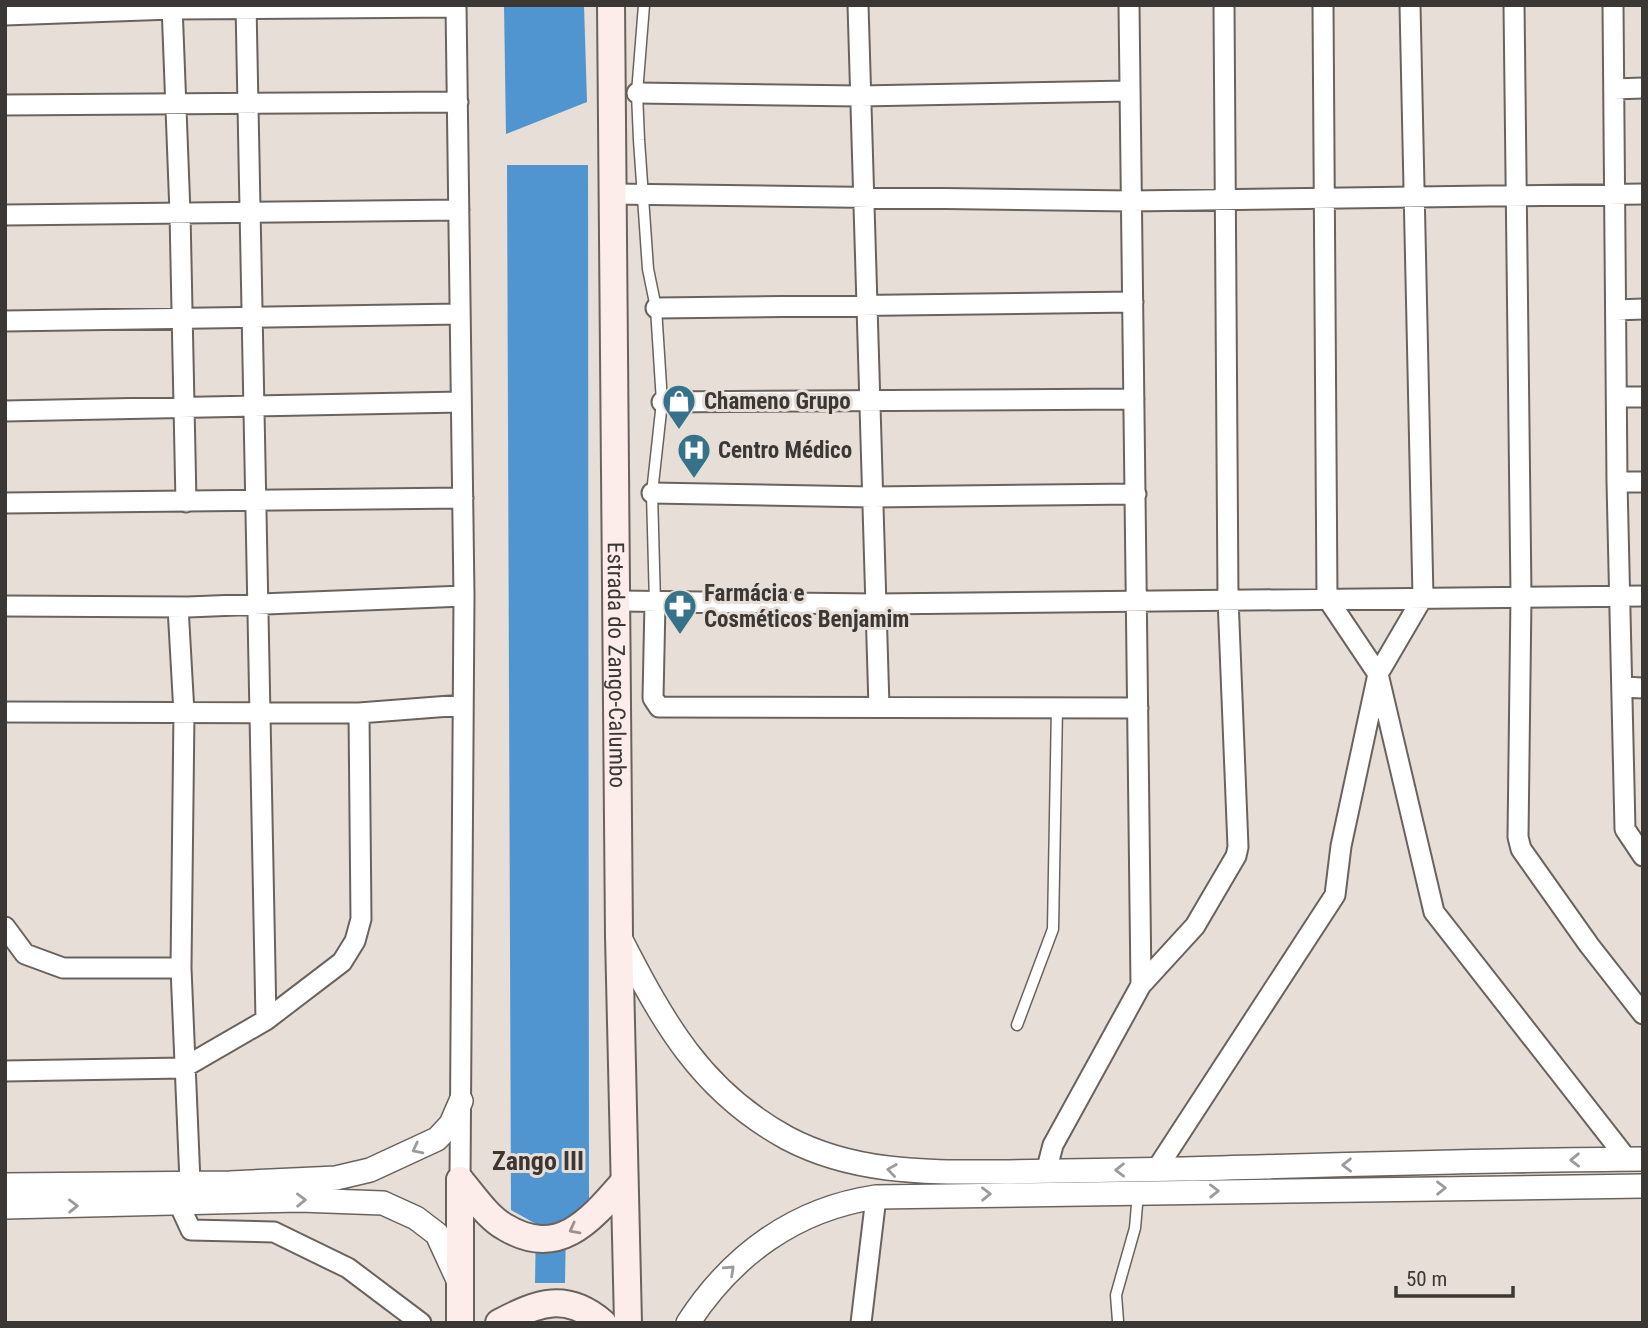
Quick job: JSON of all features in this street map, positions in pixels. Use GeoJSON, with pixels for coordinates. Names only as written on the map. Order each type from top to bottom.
{"type":"FeatureCollection","features":[{"type":"Feature","properties":{"kind":"main road","name":"Estrada do Zango-Calumbo"},"geometry":{"type":"LineString","coordinates":[[611,5],[619,936],[628,1323]]}},
{"type":"Feature","properties":{"kind":"main road"},"geometry":{"type":"LineString","coordinates":[[460,1180],[504,1227],[533,1238],[554,1238],[574,1232],[591,1219],[623,1183]]}},
{"type":"Feature","properties":{"kind":"main road"},"geometry":{"type":"LineString","coordinates":[[460,1180],[460,1323]]}},
{"type":"Feature","properties":{"kind":"main road"},"geometry":{"type":"LineString","coordinates":[[460,1234],[504,1227]]}},
{"type":"Feature","properties":{"kind":"main road"},"geometry":{"type":"LineString","coordinates":[[499,1323],[530,1307],[560,1303],[586,1309],[603,1323]]}},
{"type":"Feature","properties":{"kind":"street"},"geometry":{"type":"LineString","coordinates":[[858,5],[878,707]]}},
{"type":"Feature","properties":{"kind":"street"},"geometry":{"type":"LineString","coordinates":[[1129,5],[1141,985]]}},
{"type":"Feature","properties":{"kind":"street"},"geometry":{"type":"LineString","coordinates":[[1046,1172],[1054,1144],[1141,985],[1195,926],[1236,856],[1238,838],[1228,598],[1224,5]]}},
{"type":"Feature","properties":{"kind":"street"},"geometry":{"type":"LineString","coordinates":[[1323,5],[1327,598],[1378,674],[1434,912],[1635,1159]]}},
{"type":"Feature","properties":{"kind":"street"},"geometry":{"type":"LineString","coordinates":[[1156,1170],[1335,895],[1341,846],[1378,674],[1423,597],[1410,5]]}},
{"type":"Feature","properties":{"kind":"street"},"geometry":{"type":"LineString","coordinates":[[1514,5],[1521,596],[1519,842],[1589,945],[1643,1014]]}},
{"type":"Feature","properties":{"kind":"street"},"geometry":{"type":"LineString","coordinates":[[1613,5],[1616,482],[1625,829],[1643,856]]}},
{"type":"Feature","properties":{"kind":"street"},"geometry":{"type":"LineString","coordinates":[[5,15],[172,7],[456,6],[464,596],[460,1180]]}},
{"type":"Feature","properties":{"kind":"street"},"geometry":{"type":"LineString","coordinates":[[172,7],[180,213],[186,502]]}},
{"type":"Feature","properties":{"kind":"street"},"geometry":{"type":"LineString","coordinates":[[246,8],[266,1020]]}},
{"type":"Feature","properties":{"kind":"street"},"geometry":{"type":"LineString","coordinates":[[1614,89],[1643,88]]}},
{"type":"Feature","properties":{"kind":"street"},"geometry":{"type":"LineString","coordinates":[[638,93],[860,96],[1130,91]]}},
{"type":"Feature","properties":{"kind":"street"},"geometry":{"type":"LineString","coordinates":[[5,105],[458,102]]}},
{"type":"Feature","properties":{"kind":"street"},"geometry":{"type":"LineString","coordinates":[[612,194],[1131,201],[1643,194]]}},
{"type":"Feature","properties":{"kind":"street"},"geometry":{"type":"LineString","coordinates":[[5,215],[459,210]]}},
{"type":"Feature","properties":{"kind":"street"},"geometry":{"type":"LineString","coordinates":[[656,308],[1133,302]]}},
{"type":"Feature","properties":{"kind":"street"},"geometry":{"type":"LineString","coordinates":[[1616,310],[1643,309]]}},
{"type":"Feature","properties":{"kind":"street"},"geometry":{"type":"LineString","coordinates":[[5,321],[460,314]]}},
{"type":"Feature","properties":{"kind":"street"},"geometry":{"type":"LineString","coordinates":[[1617,397],[1643,397]]}},
{"type":"Feature","properties":{"kind":"street"},"geometry":{"type":"LineString","coordinates":[[662,402],[1134,399]]}},
{"type":"Feature","properties":{"kind":"street"},"geometry":{"type":"LineString","coordinates":[[5,411],[461,402]]}},
{"type":"Feature","properties":{"kind":"street"},"geometry":{"type":"LineString","coordinates":[[1616,482],[1643,482]]}},
{"type":"Feature","properties":{"kind":"street"},"geometry":{"type":"LineString","coordinates":[[652,493],[872,497],[1136,494]]}},
{"type":"Feature","properties":{"kind":"street"},"geometry":{"type":"LineString","coordinates":[[5,503],[463,498]]}},
{"type":"Feature","properties":{"kind":"street"},"geometry":{"type":"LineString","coordinates":[[5,606],[178,607],[464,596]]}},
{"type":"Feature","properties":{"kind":"street"},"geometry":{"type":"LineString","coordinates":[[618,601],[876,604],[1228,598],[1643,596]]}},
{"type":"Feature","properties":{"kind":"street"},"geometry":{"type":"LineString","coordinates":[[655,603],[653,698],[659,707],[1138,708]]}},
{"type":"Feature","properties":{"kind":"street"},"geometry":{"type":"LineString","coordinates":[[178,607],[184,713],[181,968],[183,1068],[190,1182]]}},
{"type":"Feature","properties":{"kind":"street"},"geometry":{"type":"LineString","coordinates":[[1622,687],[1643,688]]}},
{"type":"Feature","properties":{"kind":"street"},"geometry":{"type":"LineString","coordinates":[[5,712],[359,713],[464,705]]}},
{"type":"Feature","properties":{"kind":"street"},"geometry":{"type":"LineString","coordinates":[[5,1071],[183,1068],[266,1020],[342,962],[355,942],[361,919],[359,713]]}},
{"type":"Feature","properties":{"kind":"street"},"geometry":{"type":"LineString","coordinates":[[5,927],[25,954],[63,968],[181,968]]}},
{"type":"Feature","properties":{"kind":"street"},"geometry":{"type":"LineString","coordinates":[[619,936],[654,1006],[705,1076],[747,1112],[788,1138],[821,1153],[862,1166],[905,1172],[1046,1172],[1635,1159]]}},
{"type":"Feature","properties":{"kind":"street"},"geometry":{"type":"LineString","coordinates":[[5,1185],[336,1178],[370,1170],[437,1139],[451,1124],[461,1101]]}},
{"type":"Feature","properties":{"kind":"street"},"geometry":{"type":"LineString","coordinates":[[688,1323],[711,1287],[754,1247],[817,1212],[852,1200],[876,1197],[1138,1192],[1643,1186]]}},
{"type":"Feature","properties":{"kind":"street"},"geometry":{"type":"LineString","coordinates":[[861,1323],[876,1197]]}},
{"type":"Feature","properties":{"kind":"street"},"geometry":{"type":"LineString","coordinates":[[5,1207],[300,1200],[383,1203],[416,1218],[437,1234],[460,1284]]}},
{"type":"Feature","properties":{"kind":"street"},"geometry":{"type":"LineString","coordinates":[[179,1204],[191,1230],[274,1232],[348,1268],[421,1323]]}},
{"type":"Feature","properties":{"kind":"lane"},"geometry":{"type":"LineString","coordinates":[[644,5],[638,93],[648,269],[656,308],[662,402],[652,493],[655,603]]}},
{"type":"Feature","properties":{"kind":"lane"},"geometry":{"type":"LineString","coordinates":[[1017,1025],[1053,929],[1058,706]]}},
{"type":"Feature","properties":{"kind":"lane"},"geometry":{"type":"LineString","coordinates":[[1118,1321],[1116,1295],[1135,1228],[1138,1192]]}},
{"type":"Feature","properties":{"kind":"water"},"geometry":{"type":"Polygon","coordinates":[[[504,5],[584,5],[587,102],[506,134],[504,5]]]}},
{"type":"Feature","properties":{"kind":"water"},"geometry":{"type":"Polygon","coordinates":[[[507,165],[588,165],[589,1209],[566,1225],[565,1283],[535,1283],[536,1224],[511,1210],[507,165]]]}},
{"type":"Feature","properties":{"kind":"place","name":"Chameno Grupo"},"geometry":{"type":"Point","coordinates":[679,431]}},
{"type":"Feature","properties":{"kind":"place","name":"Centro Médico"},"geometry":{"type":"Point","coordinates":[694,480]}},
{"type":"Feature","properties":{"kind":"place","name":"Farmácia e Cosméticos Benjamim"},"geometry":{"type":"Point","coordinates":[680,636]}},
{"type":"Feature","properties":{"kind":"district","name":"Zango III"},"geometry":{"type":"Point","coordinates":[538,1161]}}]}
